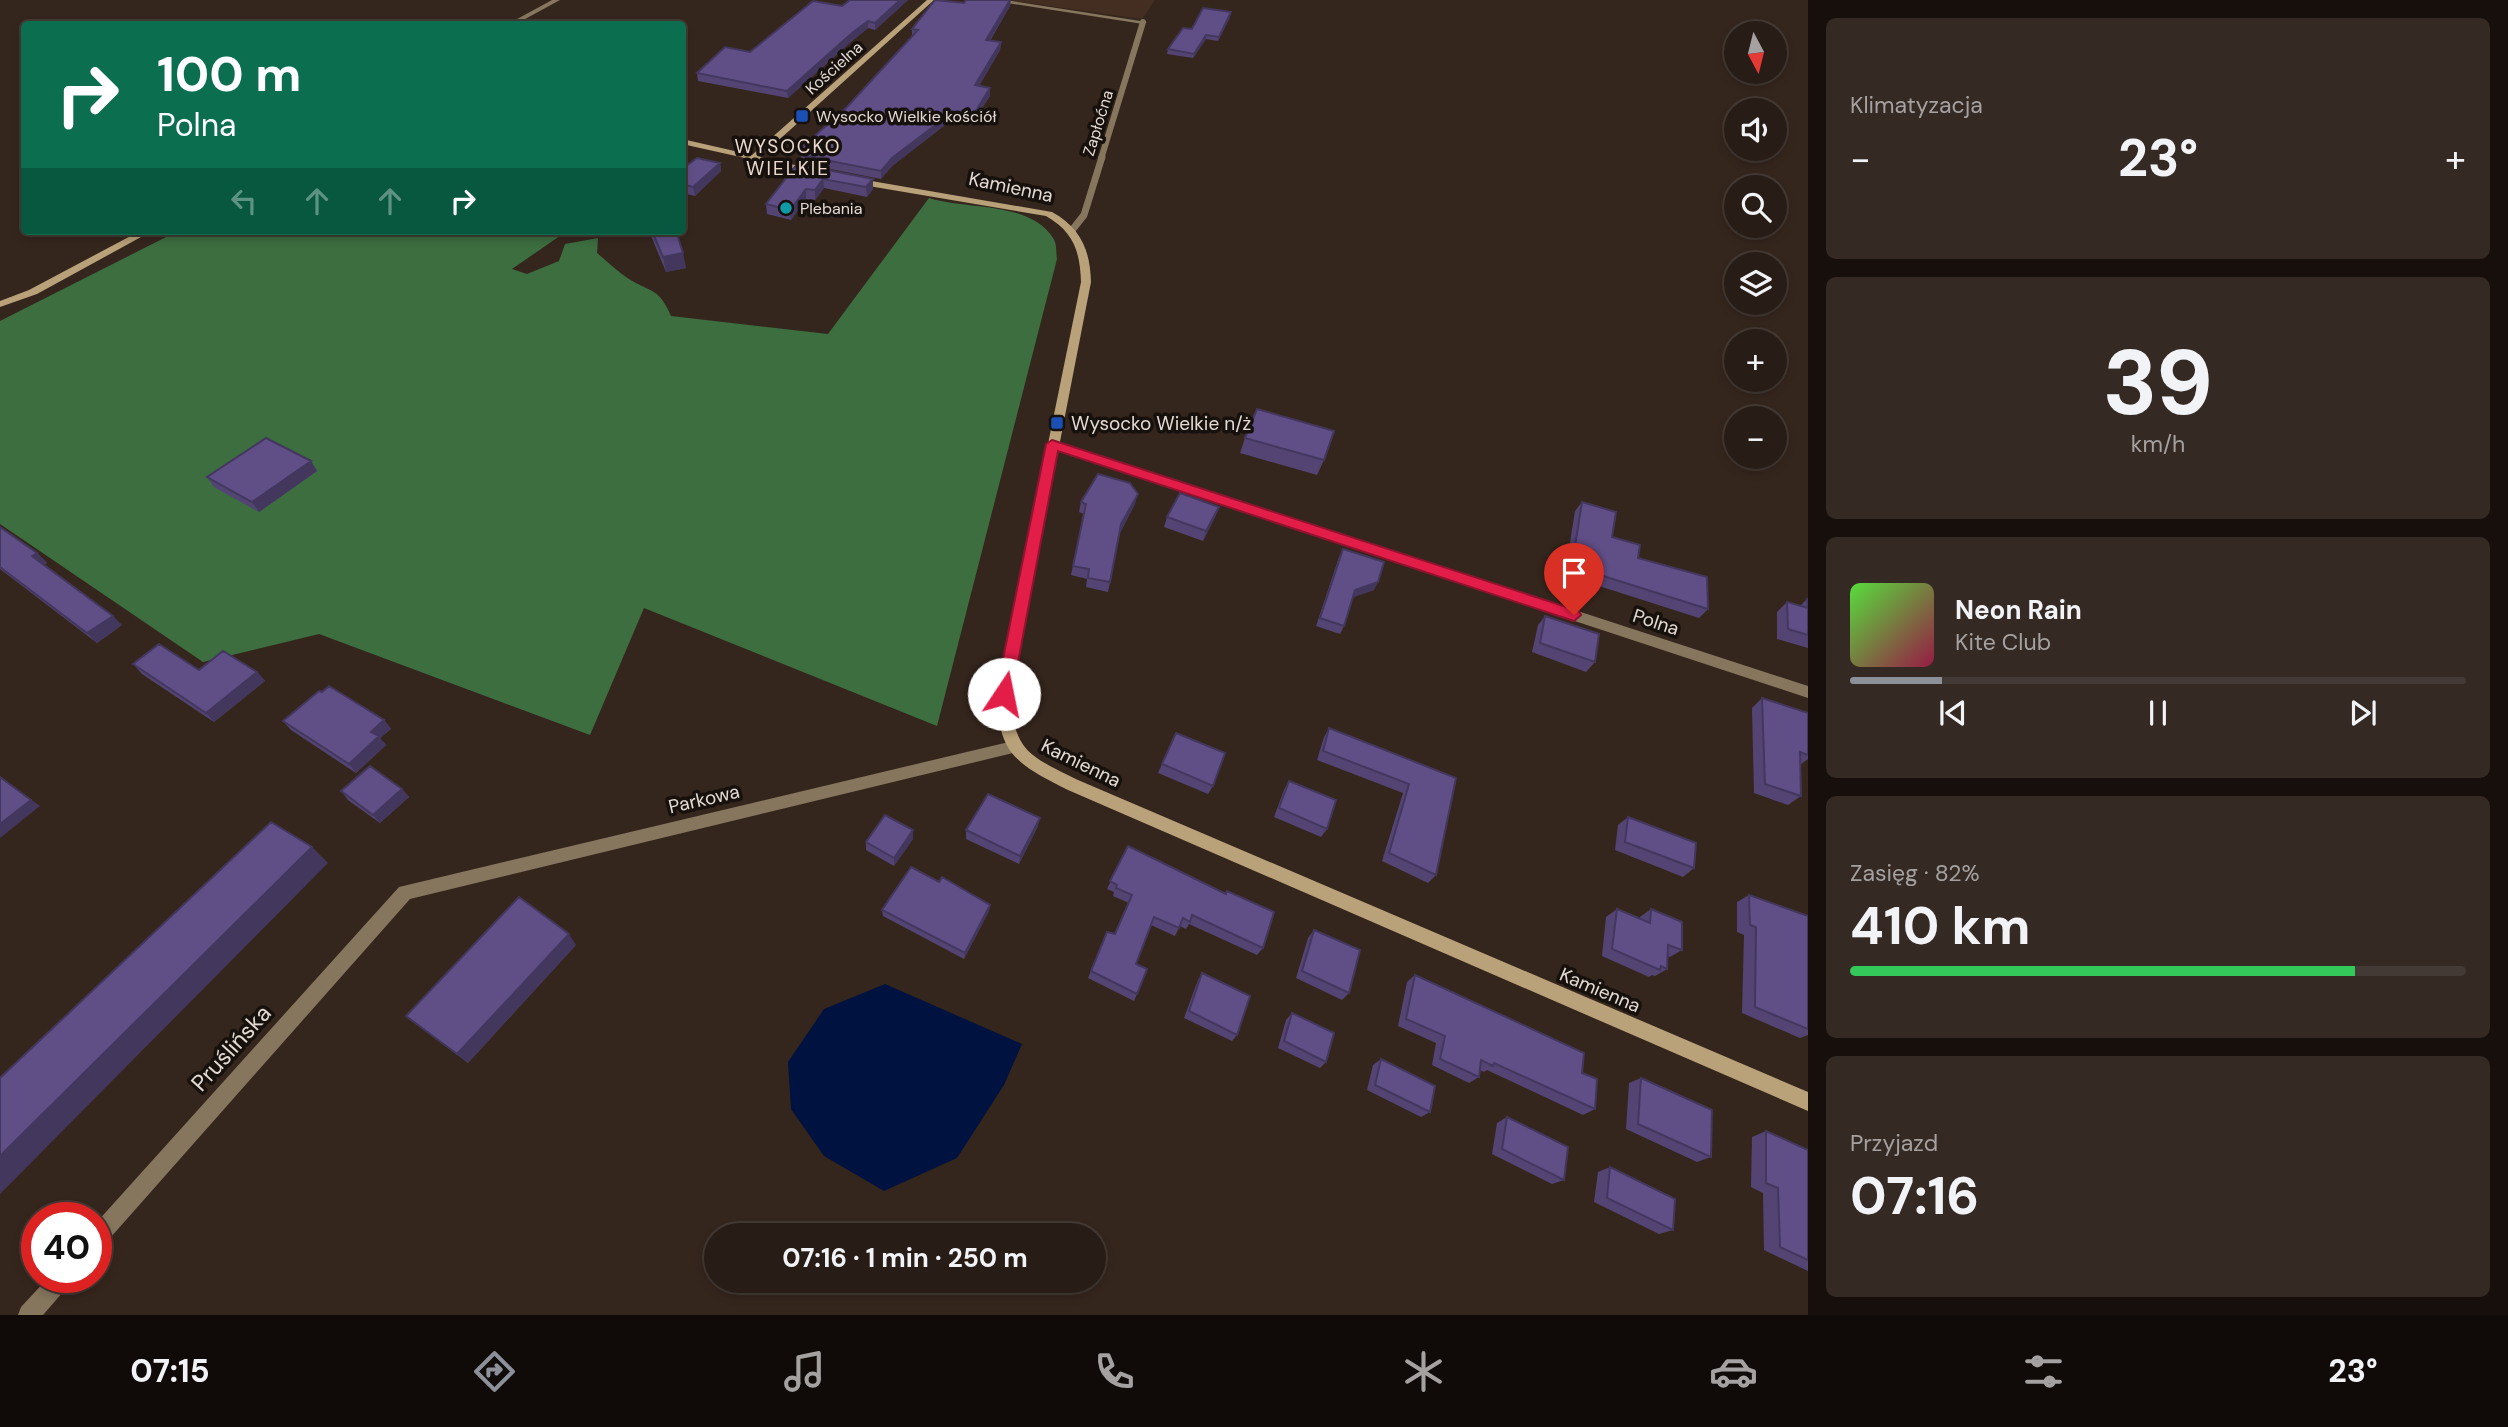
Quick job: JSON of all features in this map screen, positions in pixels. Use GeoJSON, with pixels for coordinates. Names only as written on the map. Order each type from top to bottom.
{"type":"FeatureCollection","features":[{"type":"Feature","properties":{"kind":"street"},"geometry":{"type":"LineString","coordinates":[[518,21],[557,0]]}},
{"type":"Feature","properties":{"kind":"street","name":"Kościelna"},"geometry":{"type":"LineString","coordinates":[[755,157],[931,0]]}},
{"type":"Feature","properties":{"kind":"street"},"geometry":{"type":"LineString","coordinates":[[991,0],[1143,22]]}},
{"type":"Feature","properties":{"kind":"street"},"geometry":{"type":"LineString","coordinates":[[686,142],[823,174]]}},
{"type":"Feature","properties":{"kind":"street","name":"Kamienna"},"geometry":{"type":"LineString","coordinates":[[836,177],[1024,207],[1049,214],[1073,229],[1083,245],[1086,282],[1004,694],[1003,719],[1013,747],[1028,762],[1073,785],[1808,1102]]}},
{"type":"Feature","properties":{"kind":"street"},"geometry":{"type":"LineString","coordinates":[[0,304],[33,292],[140,235]]}},
{"type":"Feature","properties":{"kind":"street","name":"Polna"},"geometry":{"type":"LineString","coordinates":[[1052,444],[1808,692]]}},
{"type":"Feature","properties":{"kind":"street","name":"Parkowa"},"geometry":{"type":"LineString","coordinates":[[405,892],[1013,747]]}},
{"type":"Feature","properties":{"kind":"street","name":"Pruślińska"},"geometry":{"type":"LineString","coordinates":[[112,1222],[405,892]]}},
{"type":"Feature","properties":{"kind":"street"},"geometry":{"type":"LineString","coordinates":[[29,1315],[49,1293]]}},
{"type":"Feature","properties":{"kind":"lane","name":"Zapłoćna"},"geometry":{"type":"LineString","coordinates":[[1073,229],[1084,215],[1143,22]]}},
{"type":"Feature","properties":{"kind":"shaded area"},"geometry":{"type":"Polygon","coordinates":[[[1008,0],[1155,0],[1142,19],[1008,0]]]}},
{"type":"Feature","properties":{"kind":"green space"},"geometry":{"type":"Polygon","coordinates":[[[929,198],[1013,212],[1043,226],[1056,245],[1057,259],[937,726],[644,608],[590,735],[319,634],[203,662],[0,524],[0,321],[170,235],[561,235],[512,269],[527,274],[559,261],[565,244],[598,238],[597,253],[625,276],[659,296],[671,316],[828,334],[929,198]]]}},
{"type":"Feature","properties":{"kind":"water"},"geometry":{"type":"Polygon","coordinates":[[[885,984],[1022,1044],[1004,1085],[957,1158],[884,1191],[824,1156],[791,1109],[788,1062],[824,1009],[885,984]]]}},
{"type":"Feature","properties":{"kind":"building"},"geometry":{"type":"Polygon","coordinates":[[[850,0],[900,0],[875,23],[868,21],[852,33],[787,91],[697,73],[725,47],[750,52],[813,1],[842,6],[850,0]]]}},
{"type":"Feature","properties":{"kind":"building"},"geometry":{"type":"Polygon","coordinates":[[[935,0],[964,3],[966,0],[1010,0],[986,40],[1001,42],[975,85],[990,88],[972,117],[950,114],[892,158],[881,171],[805,156],[808,151],[800,149],[847,107],[918,30],[912,29],[935,0]]]}},
{"type":"Feature","properties":{"kind":"building"},"geometry":{"type":"Polygon","coordinates":[[[1203,8],[1231,12],[1219,37],[1206,35],[1194,54],[1168,49],[1183,28],[1192,29],[1203,8]]]}},
{"type":"Feature","properties":{"kind":"building"},"geometry":{"type":"Polygon","coordinates":[[[697,158],[720,163],[693,187],[686,185],[686,166],[697,158]]]}},
{"type":"Feature","properties":{"kind":"building"},"geometry":{"type":"Polygon","coordinates":[[[797,164],[873,179],[866,187],[823,179],[815,190],[806,189],[790,210],[766,204],[797,164]]]}},
{"type":"Feature","properties":{"kind":"building"},"geometry":{"type":"Polygon","coordinates":[[[654,235],[677,235],[683,253],[663,257],[654,235]]]}},
{"type":"Feature","properties":{"kind":"building"},"geometry":{"type":"Polygon","coordinates":[[[1257,409],[1334,431],[1324,460],[1245,438],[1257,409]]]}},
{"type":"Feature","properties":{"kind":"building"},"geometry":{"type":"Polygon","coordinates":[[[266,438],[311,461],[252,502],[207,477],[266,438]]]}},
{"type":"Feature","properties":{"kind":"building"},"geometry":{"type":"Polygon","coordinates":[[[1098,474],[1130,483],[1138,494],[1121,524],[1110,582],[1088,578],[1089,569],[1073,566],[1086,504],[1081,502],[1098,474]]]}},
{"type":"Feature","properties":{"kind":"building"},"geometry":{"type":"Polygon","coordinates":[[[1180,493],[1219,507],[1206,531],[1167,517],[1180,493]]]}},
{"type":"Feature","properties":{"kind":"building"},"geometry":{"type":"Polygon","coordinates":[[[1582,502],[1616,512],[1612,537],[1640,545],[1638,558],[1707,577],[1708,609],[1581,569],[1584,549],[1575,546],[1582,502]]]}},
{"type":"Feature","properties":{"kind":"building"},"geometry":{"type":"Polygon","coordinates":[[[0,527],[37,553],[32,556],[113,616],[87,633],[0,567],[0,527]]]}},
{"type":"Feature","properties":{"kind":"building"},"geometry":{"type":"Polygon","coordinates":[[[1343,549],[1384,562],[1378,582],[1355,590],[1344,626],[1320,618],[1343,549]]]}},
{"type":"Feature","properties":{"kind":"building"},"geometry":{"type":"Polygon","coordinates":[[[1787,602],[1808,608],[1808,635],[1788,629],[1787,602]]]}},
{"type":"Feature","properties":{"kind":"building"},"geometry":{"type":"Polygon","coordinates":[[[1545,616],[1599,634],[1595,662],[1540,643],[1545,616]]]}},
{"type":"Feature","properties":{"kind":"building"},"geometry":{"type":"Polygon","coordinates":[[[159,644],[199,670],[223,651],[257,672],[206,713],[133,664],[159,644]]]}},
{"type":"Feature","properties":{"kind":"building"},"geometry":{"type":"Polygon","coordinates":[[[329,686],[384,720],[371,732],[379,736],[349,764],[283,721],[329,686]]]}},
{"type":"Feature","properties":{"kind":"building"},"geometry":{"type":"Polygon","coordinates":[[[1762,698],[1808,713],[1808,755],[1800,752],[1801,796],[1765,784],[1762,698]]]}},
{"type":"Feature","properties":{"kind":"building"},"geometry":{"type":"Polygon","coordinates":[[[1329,728],[1456,778],[1436,875],[1389,853],[1409,784],[1323,751],[1329,728]]]}},
{"type":"Feature","properties":{"kind":"building"},"geometry":{"type":"Polygon","coordinates":[[[1176,733],[1225,753],[1213,786],[1162,764],[1176,733]]]}},
{"type":"Feature","properties":{"kind":"building"},"geometry":{"type":"Polygon","coordinates":[[[370,766],[402,789],[373,815],[341,791],[370,766]]]}},
{"type":"Feature","properties":{"kind":"building"},"geometry":{"type":"Polygon","coordinates":[[[0,777],[31,800],[0,824],[0,777]]]}},
{"type":"Feature","properties":{"kind":"building"},"geometry":{"type":"Polygon","coordinates":[[[1289,781],[1336,800],[1327,829],[1279,808],[1289,781]]]}},
{"type":"Feature","properties":{"kind":"building"},"geometry":{"type":"Polygon","coordinates":[[[988,794],[1040,818],[1020,856],[966,830],[988,794]]]}},
{"type":"Feature","properties":{"kind":"building"},"geometry":{"type":"Polygon","coordinates":[[[885,815],[913,830],[894,858],[866,842],[885,815]]]}},
{"type":"Feature","properties":{"kind":"building"},"geometry":{"type":"Polygon","coordinates":[[[1628,817],[1696,843],[1694,868],[1625,842],[1628,817]]]}},
{"type":"Feature","properties":{"kind":"building"},"geometry":{"type":"Polygon","coordinates":[[[271,822],[312,847],[0,1156],[0,1078],[271,822]]]}},
{"type":"Feature","properties":{"kind":"building"},"geometry":{"type":"Polygon","coordinates":[[[1128,846],[1226,894],[1227,891],[1274,912],[1263,948],[1192,915],[1190,922],[1183,918],[1179,928],[1154,917],[1136,964],[1147,969],[1137,994],[1091,971],[1107,932],[1115,934],[1132,895],[1116,888],[1117,885],[1110,881],[1128,846]]]}},
{"type":"Feature","properties":{"kind":"building"},"geometry":{"type":"Polygon","coordinates":[[[911,867],[939,882],[942,877],[990,905],[965,953],[882,910],[911,867]]]}},
{"type":"Feature","properties":{"kind":"building"},"geometry":{"type":"Polygon","coordinates":[[[1749,895],[1808,916],[1808,1029],[1755,1007],[1756,927],[1750,925],[1749,895]]]}},
{"type":"Feature","properties":{"kind":"building"},"geometry":{"type":"Polygon","coordinates":[[[519,897],[569,934],[457,1054],[406,1016],[519,897]]]}},
{"type":"Feature","properties":{"kind":"building"},"geometry":{"type":"Polygon","coordinates":[[[1617,909],[1650,923],[1651,909],[1682,922],[1682,950],[1668,945],[1667,969],[1661,966],[1660,970],[1612,949],[1617,909]]]}},
{"type":"Feature","properties":{"kind":"building"},"geometry":{"type":"Polygon","coordinates":[[[1314,930],[1360,950],[1349,993],[1302,971],[1314,930]]]}},
{"type":"Feature","properties":{"kind":"building"},"geometry":{"type":"Polygon","coordinates":[[[1202,973],[1250,996],[1237,1035],[1189,1011],[1202,973]]]}},
{"type":"Feature","properties":{"kind":"building"},"geometry":{"type":"Polygon","coordinates":[[[1415,975],[1584,1053],[1582,1073],[1597,1079],[1595,1109],[1494,1063],[1493,1066],[1481,1060],[1479,1077],[1440,1059],[1445,1036],[1406,1019],[1415,975]]]}},
{"type":"Feature","properties":{"kind":"building"},"geometry":{"type":"Polygon","coordinates":[[[1292,1013],[1334,1033],[1326,1062],[1284,1041],[1292,1013]]]}},
{"type":"Feature","properties":{"kind":"building"},"geometry":{"type":"Polygon","coordinates":[[[1381,1059],[1435,1086],[1430,1112],[1375,1085],[1381,1059]]]}},
{"type":"Feature","properties":{"kind":"building"},"geometry":{"type":"Polygon","coordinates":[[[1641,1078],[1712,1110],[1711,1157],[1638,1124],[1641,1078]]]}},
{"type":"Feature","properties":{"kind":"building"},"geometry":{"type":"Polygon","coordinates":[[[1507,1117],[1568,1147],[1564,1180],[1502,1149],[1507,1117]]]}},
{"type":"Feature","properties":{"kind":"building"},"geometry":{"type":"Polygon","coordinates":[[[1766,1131],[1808,1150],[1808,1260],[1780,1247],[1778,1188],[1766,1183],[1766,1131]]]}},
{"type":"Feature","properties":{"kind":"building"},"geometry":{"type":"Polygon","coordinates":[[[1610,1167],[1675,1199],[1673,1230],[1607,1198],[1610,1167]]]}},
{"type":"Feature","properties":{"kind":"place","name":"Wysocko Wielkie kościół"},"geometry":{"type":"Point","coordinates":[802,116]}},
{"type":"Feature","properties":{"kind":"place","name":"Plebania"},"geometry":{"type":"Point","coordinates":[786,208]}},
{"type":"Feature","properties":{"kind":"place","name":"Wysocko Wielkie n/ż"},"geometry":{"type":"Point","coordinates":[1057,423]}},
{"type":"Feature","properties":{"kind":"district","name":"WYSOCKO WIELKIE"},"geometry":{"type":"Point","coordinates":[788,157]}},
{"type":"Feature","properties":{"kind":"route"},"geometry":{"type":"LineString","coordinates":[[1004,694],[1052,444],[1574,615]]}}]}
